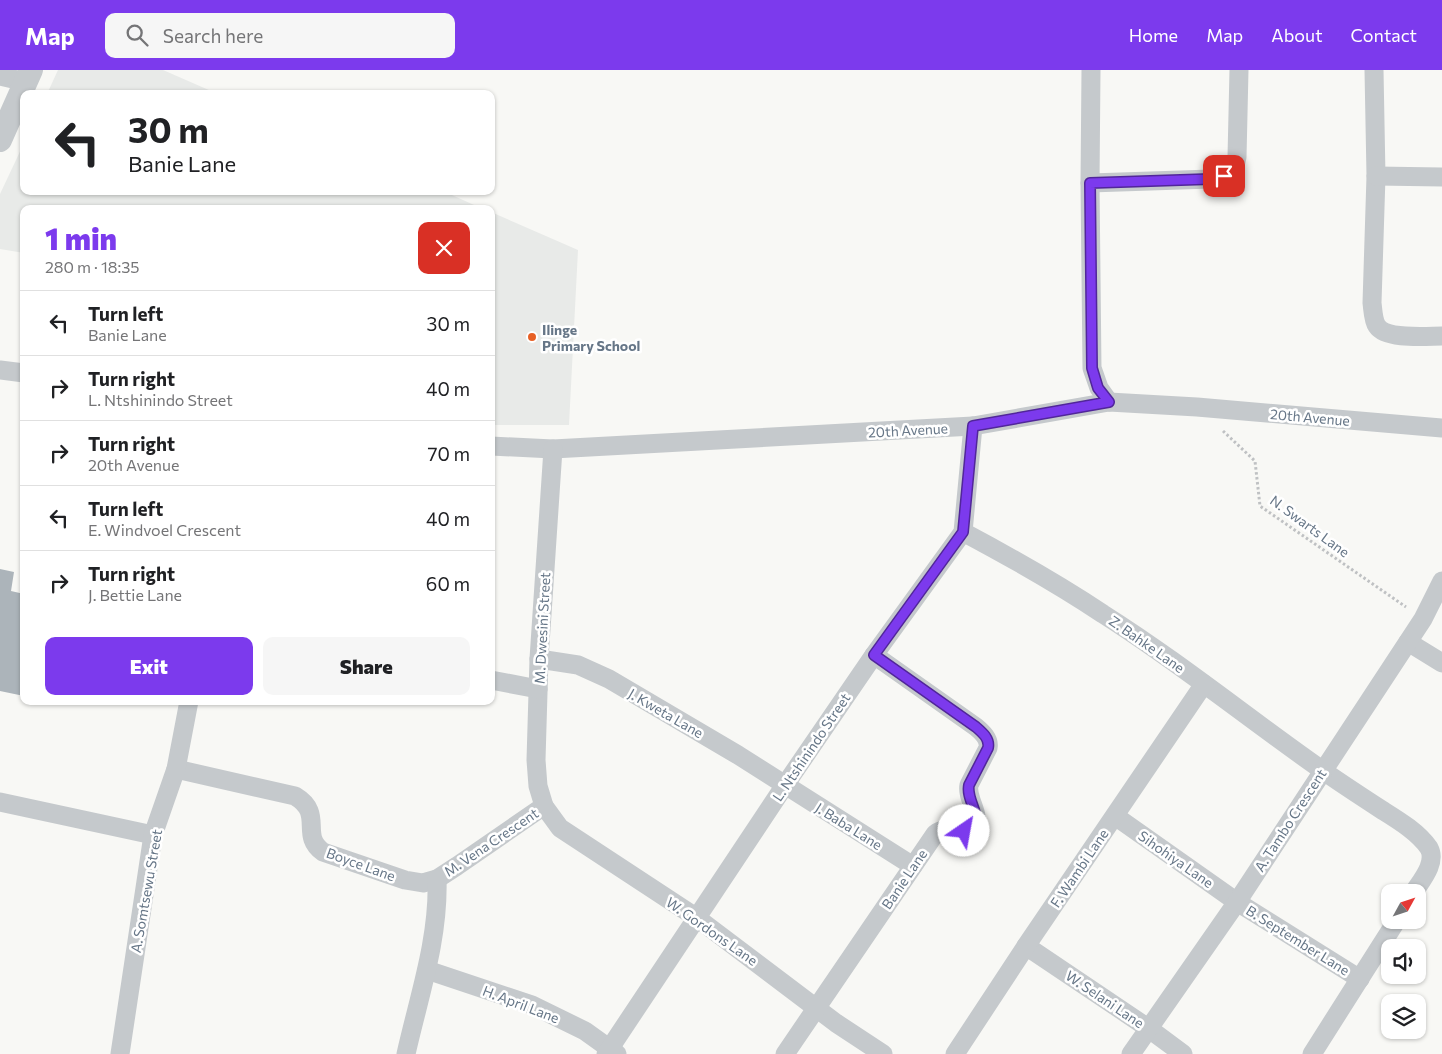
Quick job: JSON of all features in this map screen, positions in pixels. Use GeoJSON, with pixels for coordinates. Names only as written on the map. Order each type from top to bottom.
{"type":"FeatureCollection","features":[{"type":"Feature","properties":{"kind":"street"},"geometry":{"type":"LineString","coordinates":[[1091,70],[1092,368],[1098,388],[1109,402]]}},
{"type":"Feature","properties":{"kind":"street"},"geometry":{"type":"LineString","coordinates":[[1090,183],[1211,179],[1231,173],[1235,168],[1237,158],[1239,70]]}},
{"type":"Feature","properties":{"kind":"street"},"geometry":{"type":"LineString","coordinates":[[1374,70],[1376,176],[1372,303],[1378,327],[1392,335],[1442,336]]}},
{"type":"Feature","properties":{"kind":"street"},"geometry":{"type":"LineString","coordinates":[[0,76],[29,76],[23,90]]}},
{"type":"Feature","properties":{"kind":"street"},"geometry":{"type":"LineString","coordinates":[[0,140],[20,96]]}},
{"type":"Feature","properties":{"kind":"street"},"geometry":{"type":"LineString","coordinates":[[1376,176],[1442,177]]}},
{"type":"Feature","properties":{"kind":"street"},"geometry":{"type":"LineString","coordinates":[[0,370],[20,373]]}},
{"type":"Feature","properties":{"kind":"street","name":"20th Avenue"},"geometry":{"type":"LineString","coordinates":[[495,446],[553,448],[973,426],[1109,402],[1197,407],[1442,428]]}},
{"type":"Feature","properties":{"kind":"street"},"geometry":{"type":"LineString","coordinates":[[963,532],[973,426]]}},
{"type":"Feature","properties":{"kind":"street","name":"M. Dwesini Street"},"geometry":{"type":"LineString","coordinates":[[544,806],[538,786],[536,760],[539,659],[553,448]]}},
{"type":"Feature","properties":{"kind":"street","name":"L. Ntshinindo Street"},"geometry":{"type":"LineString","coordinates":[[611,1052],[785,785],[874,655],[963,532]]}},
{"type":"Feature","properties":{"kind":"street","name":"Z. Bahke Lane"},"geometry":{"type":"LineString","coordinates":[[963,532],[994,548],[1104,614],[1322,770],[1403,824],[1424,842],[1430,850],[1432,859],[1419,884]]}},
{"type":"Feature","properties":{"kind":"street","name":"A. Tambo Crescent"},"geometry":{"type":"LineString","coordinates":[[1131,1054],[1237,902],[1322,770],[1408,642],[1423,619],[1442,581]]}},
{"type":"Feature","properties":{"kind":"street"},"geometry":{"type":"LineString","coordinates":[[1408,642],[1442,663]]}},
{"type":"Feature","properties":{"kind":"street","name":"Banie Lane"},"geometry":{"type":"LineString","coordinates":[[785,1054],[935,834],[939,830],[964,831],[974,826],[976,816],[967,791],[989,744],[983,733],[874,655]]}},
{"type":"Feature","properties":{"kind":"street","name":"J. Kweta Lane"},"geometry":{"type":"LineString","coordinates":[[539,659],[578,665],[596,672],[738,755],[785,785]]}},
{"type":"Feature","properties":{"kind":"street"},"geometry":{"type":"LineString","coordinates":[[495,681],[538,689]]}},
{"type":"Feature","properties":{"kind":"street","name":"F. Wambi Lane"},"geometry":{"type":"LineString","coordinates":[[955,1054],[1204,684]]}},
{"type":"Feature","properties":{"kind":"street","name":"A. Somtsewu Street"},"geometry":{"type":"LineString","coordinates":[[120,1054],[154,834],[176,769],[187,705]]}},
{"type":"Feature","properties":{"kind":"street","name":"Boyce Lane"},"geometry":{"type":"LineString","coordinates":[[176,769],[295,796],[308,807],[312,818],[312,839],[316,847],[323,852],[405,880],[423,883],[437,879]]}},
{"type":"Feature","properties":{"kind":"street","name":"J. Baba Lane"},"geometry":{"type":"LineString","coordinates":[[785,785],[913,866]]}},
{"type":"Feature","properties":{"kind":"street"},"geometry":{"type":"LineString","coordinates":[[0,802],[154,834]]}},
{"type":"Feature","properties":{"kind":"street","name":"M. Vena Crescent"},"geometry":{"type":"LineString","coordinates":[[406,1054],[427,970],[437,902],[437,879],[544,806]]}},
{"type":"Feature","properties":{"kind":"street","name":"W. Gordons Lane"},"geometry":{"type":"LineString","coordinates":[[544,806],[560,828],[697,918],[816,1006],[836,1023],[883,1054]]}},
{"type":"Feature","properties":{"kind":"street","name":"Sihohiya Lane"},"geometry":{"type":"LineString","coordinates":[[1115,816],[1237,902]]}},
{"type":"Feature","properties":{"kind":"street","name":"B. September Lane"},"geometry":{"type":"LineString","coordinates":[[1237,902],[1360,979]]}},
{"type":"Feature","properties":{"kind":"street"},"geometry":{"type":"LineString","coordinates":[[1312,1054],[1391,929]]}},
{"type":"Feature","properties":{"kind":"street","name":"W. Selani Lane"},"geometry":{"type":"LineString","coordinates":[[1026,946],[1148,1028],[1183,1054]]}},
{"type":"Feature","properties":{"kind":"street","name":"H. April Lane"},"geometry":{"type":"LineString","coordinates":[[427,970],[532,1005],[585,1031],[611,1052]]}},
{"type":"Feature","properties":{"kind":"path","name":"N. Swarts Lane"},"geometry":{"type":"LineString","coordinates":[[1197,407],[1255,461],[1260,506],[1423,619]]}},
{"type":"Feature","properties":{"kind":"shaded area"},"geometry":{"type":"Polygon","coordinates":[[[58,70],[163,70],[209,90],[49,90],[58,70]]]}},
{"type":"Feature","properties":{"kind":"shaded area"},"geometry":{"type":"Polygon","coordinates":[[[20,152],[20,195],[452,195],[474,205],[20,205],[20,252],[0,249],[0,194],[20,152]]]}},
{"type":"Feature","properties":{"kind":"shaded area","name":"Ilinge Primary School"},"geometry":{"type":"Polygon","coordinates":[[[495,214],[578,250],[569,425],[495,425],[495,214]]]}},
{"type":"Feature","properties":{"kind":"building"},"geometry":{"type":"Polygon","coordinates":[[[0,569],[14,572],[11,591],[20,593],[20,695],[0,691],[0,569]]]}},
{"type":"Feature","properties":{"kind":"place","name":"Ilinge Primary School"},"geometry":{"type":"Point","coordinates":[532,337]}},
{"type":"Feature","properties":{"kind":"route"},"geometry":{"type":"LineString","coordinates":[[964,831],[974,826],[976,821],[967,791],[985,756],[989,744],[987,738],[976,727],[874,655],[963,532],[973,426],[1109,402],[1098,388],[1092,368],[1090,183],[1211,179],[1224,176]]}}]}
